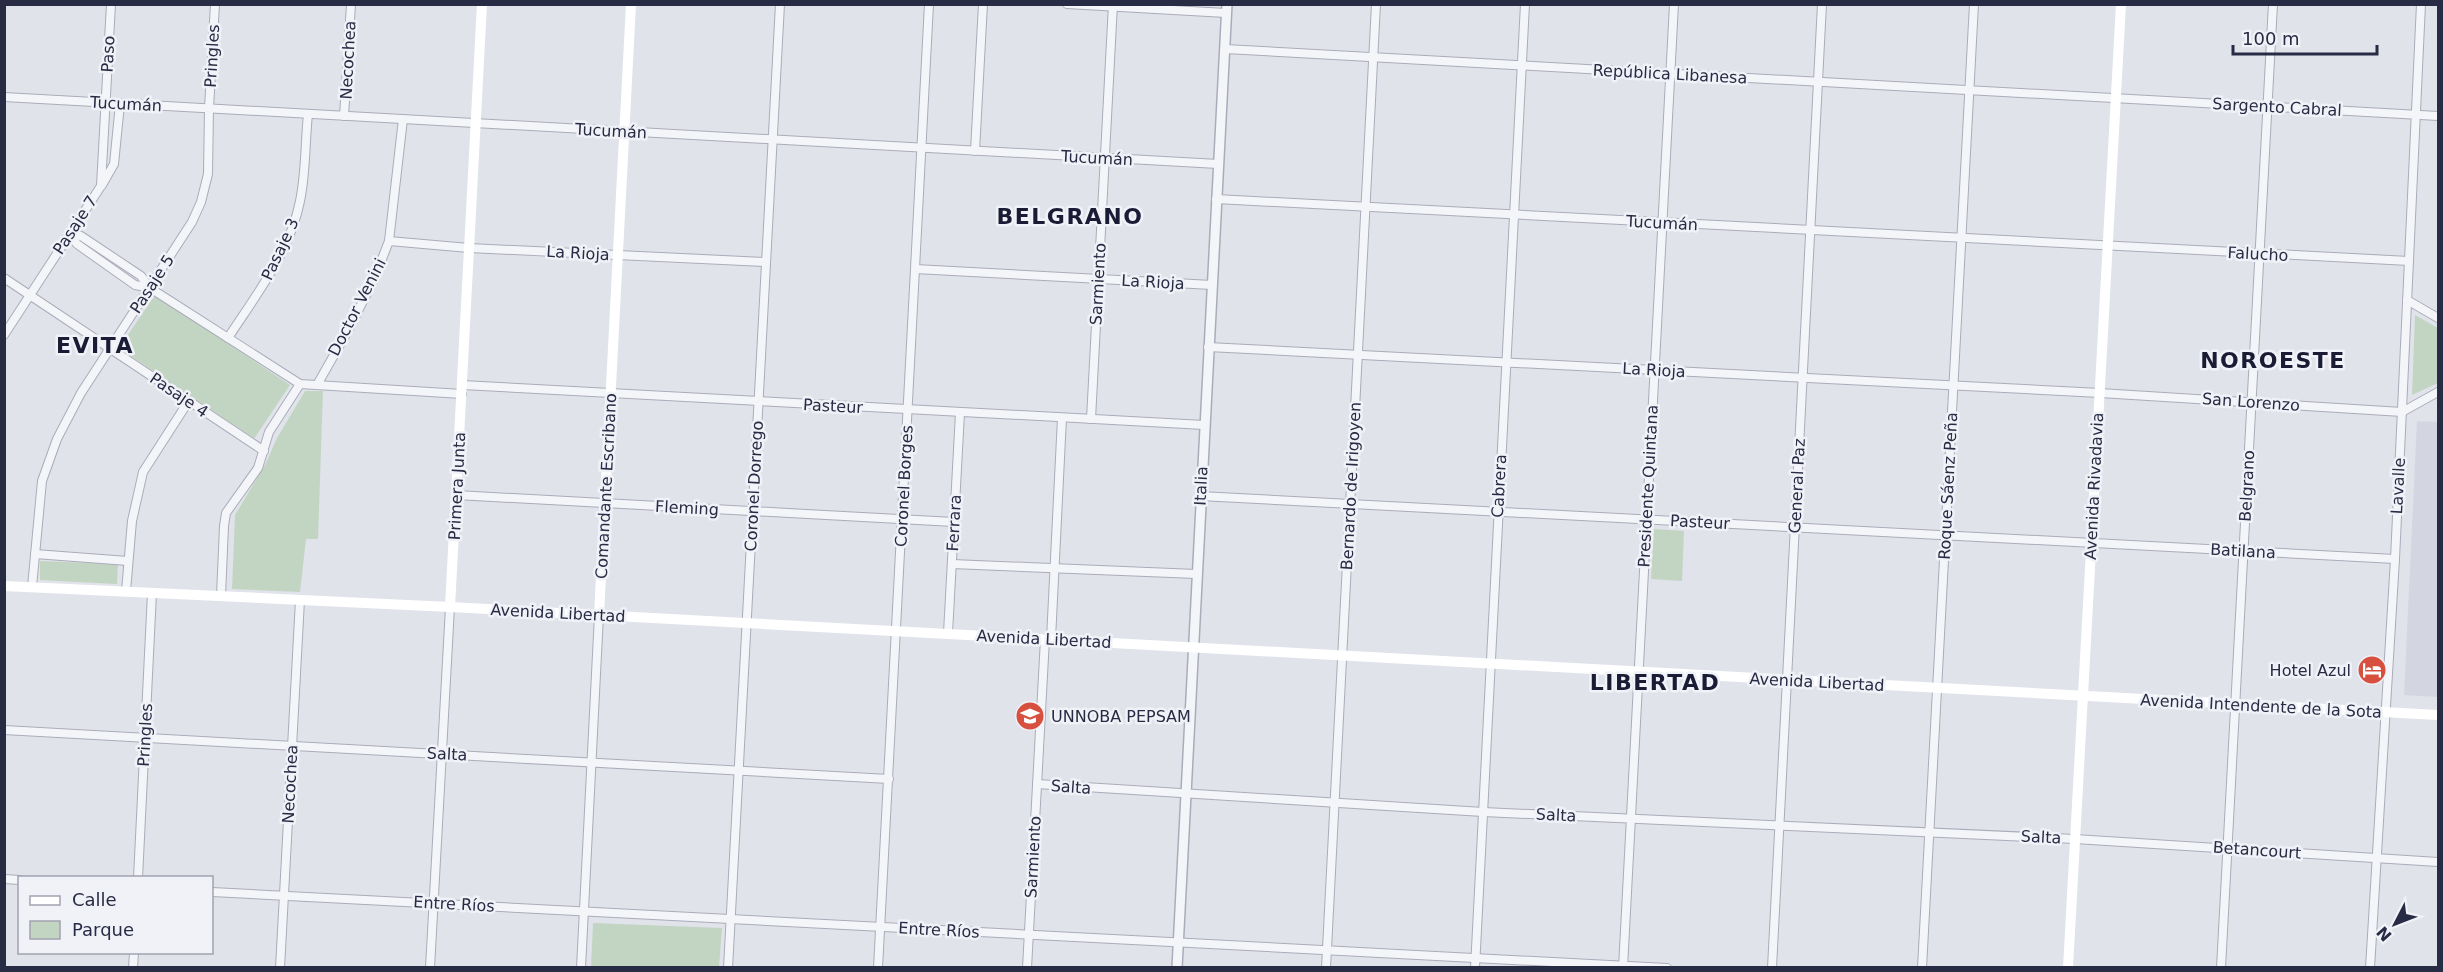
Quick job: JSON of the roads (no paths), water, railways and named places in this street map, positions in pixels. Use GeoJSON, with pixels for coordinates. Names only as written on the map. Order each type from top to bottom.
{"type":"FeatureCollection","features":[{"type":"Feature","properties":{"kind":"main road","name":"Primera Junta"},"geometry":{"type":"LineString","coordinates":[[450,607],[482,4]]}},
{"type":"Feature","properties":{"kind":"main road","name":"Comandante Escribano"},"geometry":{"type":"LineString","coordinates":[[599,615],[632,4]]}},
{"type":"Feature","properties":{"kind":"main road","name":"Avenida Rivadavia"},"geometry":{"type":"LineString","coordinates":[[2068,968],[2121,4]]}},
{"type":"Feature","properties":{"kind":"main road","name":"Avenida Libertad"},"geometry":{"type":"LineString","coordinates":[[4,586],[948,633],[2083,697]]}},
{"type":"Feature","properties":{"kind":"main road","name":"Avenida Intendente de la Sota"},"geometry":{"type":"LineString","coordinates":[[2083,697],[2439,715]]}},
{"type":"Feature","properties":{"kind":"street","name":"Paso"},"geometry":{"type":"LineString","coordinates":[[106,103],[111,4]]}},
{"type":"Feature","properties":{"kind":"street","name":"Pringles"},"geometry":{"type":"LineString","coordinates":[[209,108],[215,4]]}},
{"type":"Feature","properties":{"kind":"street","name":"Necochea"},"geometry":{"type":"LineString","coordinates":[[344,116],[351,4]]}},
{"type":"Feature","properties":{"kind":"street","name":"Coronel Dorrego"},"geometry":{"type":"LineString","coordinates":[[728,968],[780,4]]}},
{"type":"Feature","properties":{"kind":"street","name":"Coronel Borges"},"geometry":{"type":"LineString","coordinates":[[878,968],[929,4]]}},
{"type":"Feature","properties":{"kind":"street"},"geometry":{"type":"LineString","coordinates":[[975,151],[983,4]]}},
{"type":"Feature","properties":{"kind":"street"},"geometry":{"type":"LineString","coordinates":[[1067,4],[1227,9]]}},
{"type":"Feature","properties":{"kind":"street","name":"Bernardo de Irigoyen"},"geometry":{"type":"LineString","coordinates":[[1326,968],[1376,4]]}},
{"type":"Feature","properties":{"kind":"street","name":"Cabrera"},"geometry":{"type":"LineString","coordinates":[[1475,968],[1525,4]]}},
{"type":"Feature","properties":{"kind":"street","name":"Presidente Quintana"},"geometry":{"type":"LineString","coordinates":[[1623,966],[1674,4]]}},
{"type":"Feature","properties":{"kind":"street","name":"General Paz"},"geometry":{"type":"LineString","coordinates":[[1772,968],[1822,4]]}},
{"type":"Feature","properties":{"kind":"street","name":"Roque Sáenz Peña"},"geometry":{"type":"LineString","coordinates":[[1922,968],[1974,4]]}},
{"type":"Feature","properties":{"kind":"street","name":"Belgrano"},"geometry":{"type":"LineString","coordinates":[[2221,968],[2273,4]]}},
{"type":"Feature","properties":{"kind":"street","name":"Lavalle"},"geometry":{"type":"LineString","coordinates":[[2370,968],[2402,412],[2421,4]]}},
{"type":"Feature","properties":{"kind":"street","name":"Sarmiento"},"geometry":{"type":"LineString","coordinates":[[1091,419],[1113,6]]}},
{"type":"Feature","properties":{"kind":"street","name":"Italia"},"geometry":{"type":"LineString","coordinates":[[1177,968],[1227,9]]}},
{"type":"Feature","properties":{"kind":"street","name":"República Libanesa"},"geometry":{"type":"LineString","coordinates":[[1225,49],[2116,99]]}},
{"type":"Feature","properties":{"kind":"street","name":"Tucumán"},"geometry":{"type":"LineString","coordinates":[[4,97],[1218,164]]}},
{"type":"Feature","properties":{"kind":"street","name":"Sargento Cabral"},"geometry":{"type":"LineString","coordinates":[[2116,99],[2439,116]]}},
{"type":"Feature","properties":{"kind":"street","name":"Pasaje 7"},"geometry":{"type":"LineString","coordinates":[[4,335],[101,186],[106,103]]}},
{"type":"Feature","properties":{"kind":"street"},"geometry":{"type":"LineString","coordinates":[[101,186],[114,164],[120,104]]}},
{"type":"Feature","properties":{"kind":"street","name":"Pasaje 5"},"geometry":{"type":"LineString","coordinates":[[32,587],[39,503],[48,461],[67,417],[192,222],[201,202],[208,174],[209,108]]}},
{"type":"Feature","properties":{"kind":"street","name":"Pasaje 3"},"geometry":{"type":"LineString","coordinates":[[228,338],[276,264],[295,221],[301,199],[308,114]]}},
{"type":"Feature","properties":{"kind":"street","name":"Doctor Venini"},"geometry":{"type":"LineString","coordinates":[[317,385],[350,327],[390,241],[403,119]]}},
{"type":"Feature","properties":{"kind":"street","name":"Tucumán"},"geometry":{"type":"LineString","coordinates":[[1216,199],[2108,247]]}},
{"type":"Feature","properties":{"kind":"street"},"geometry":{"type":"LineString","coordinates":[[70,235],[76,244],[135,285],[150,288],[300,384],[269,432],[258,468],[226,513],[221,596]]}},
{"type":"Feature","properties":{"kind":"street","name":"La Rioja"},"geometry":{"type":"LineString","coordinates":[[390,241],[469,248],[766,261]]}},
{"type":"Feature","properties":{"kind":"street","name":"Falucho"},"geometry":{"type":"LineString","coordinates":[[2108,247],[2409,261]]}},
{"type":"Feature","properties":{"kind":"street","name":"La Rioja"},"geometry":{"type":"LineString","coordinates":[[915,269],[1212,285]]}},
{"type":"Feature","properties":{"kind":"street","name":"Pasaje 4"},"geometry":{"type":"LineString","coordinates":[[4,278],[264,452]]}},
{"type":"Feature","properties":{"kind":"street"},"geometry":{"type":"LineString","coordinates":[[2407,300],[2439,318]]}},
{"type":"Feature","properties":{"kind":"street","name":"La Rioja"},"geometry":{"type":"LineString","coordinates":[[1208,347],[2100,393]]}},
{"type":"Feature","properties":{"kind":"street","name":"Pasteur"},"geometry":{"type":"LineString","coordinates":[[300,384],[611,393],[1204,425]]}},
{"type":"Feature","properties":{"kind":"street"},"geometry":{"type":"LineString","coordinates":[[2402,412],[2439,392]]}},
{"type":"Feature","properties":{"kind":"street","name":"San Lorenzo"},"geometry":{"type":"LineString","coordinates":[[2100,393],[2402,412]]}},
{"type":"Feature","properties":{"kind":"street"},"geometry":{"type":"LineString","coordinates":[[126,591],[132,521],[143,472],[188,402]]}},
{"type":"Feature","properties":{"kind":"street","name":"Ferrara"},"geometry":{"type":"LineString","coordinates":[[948,633],[960,413]]}},
{"type":"Feature","properties":{"kind":"street","name":"Sarmiento"},"geometry":{"type":"LineString","coordinates":[[1027,968],[1037,784],[1055,568],[1062,418]]}},
{"type":"Feature","properties":{"kind":"street","name":"Fleming"},"geometry":{"type":"LineString","coordinates":[[456,495],[954,522]]}},
{"type":"Feature","properties":{"kind":"street","name":"Pasteur"},"geometry":{"type":"LineString","coordinates":[[1200,496],[2091,542]]}},
{"type":"Feature","properties":{"kind":"street","name":"Batilana"},"geometry":{"type":"LineString","coordinates":[[2091,542],[2394,559]]}},
{"type":"Feature","properties":{"kind":"street"},"geometry":{"type":"LineString","coordinates":[[35,554],[128,561]]}},
{"type":"Feature","properties":{"kind":"street"},"geometry":{"type":"LineString","coordinates":[[952,564],[1196,574]]}},
{"type":"Feature","properties":{"kind":"street","name":"Pringles"},"geometry":{"type":"LineString","coordinates":[[138,876],[152,592]]}},
{"type":"Feature","properties":{"kind":"street","name":"Necochea"},"geometry":{"type":"LineString","coordinates":[[280,968],[300,600]]}},
{"type":"Feature","properties":{"kind":"street","name":"Primera Junta"},"geometry":{"type":"LineString","coordinates":[[430,968],[450,607]]}},
{"type":"Feature","properties":{"kind":"street","name":"Comandante Escribano"},"geometry":{"type":"LineString","coordinates":[[581,968],[599,615]]}},
{"type":"Feature","properties":{"kind":"street","name":"Salta"},"geometry":{"type":"LineString","coordinates":[[4,730],[889,779]]}},
{"type":"Feature","properties":{"kind":"street","name":"Salta"},"geometry":{"type":"LineString","coordinates":[[1037,784],[1483,812],[2075,839]]}},
{"type":"Feature","properties":{"kind":"street","name":"Betancourt"},"geometry":{"type":"LineString","coordinates":[[2075,839],[2439,862]]}},
{"type":"Feature","properties":{"kind":"street","name":"Entre Ríos"},"geometry":{"type":"LineString","coordinates":[[213,892],[1667,968]]}},
{"type":"Feature","properties":{"kind":"place","name":"Hotel Azul"},"geometry":{"type":"Point","coordinates":[2372,670]}},
{"type":"Feature","properties":{"kind":"place","name":"UNNOBA PEPSAM"},"geometry":{"type":"Point","coordinates":[1030,716]}},
{"type":"Feature","properties":{"kind":"district","name":"BELGRANO"},"geometry":{"type":"Point","coordinates":[1070,216]}},
{"type":"Feature","properties":{"kind":"district","name":"EVITA"},"geometry":{"type":"Point","coordinates":[95,345]}},
{"type":"Feature","properties":{"kind":"district","name":"NOROESTE"},"geometry":{"type":"Point","coordinates":[2273,360]}},
{"type":"Feature","properties":{"kind":"district","name":"LIBERTAD"},"geometry":{"type":"Point","coordinates":[1655,682]}}]}
